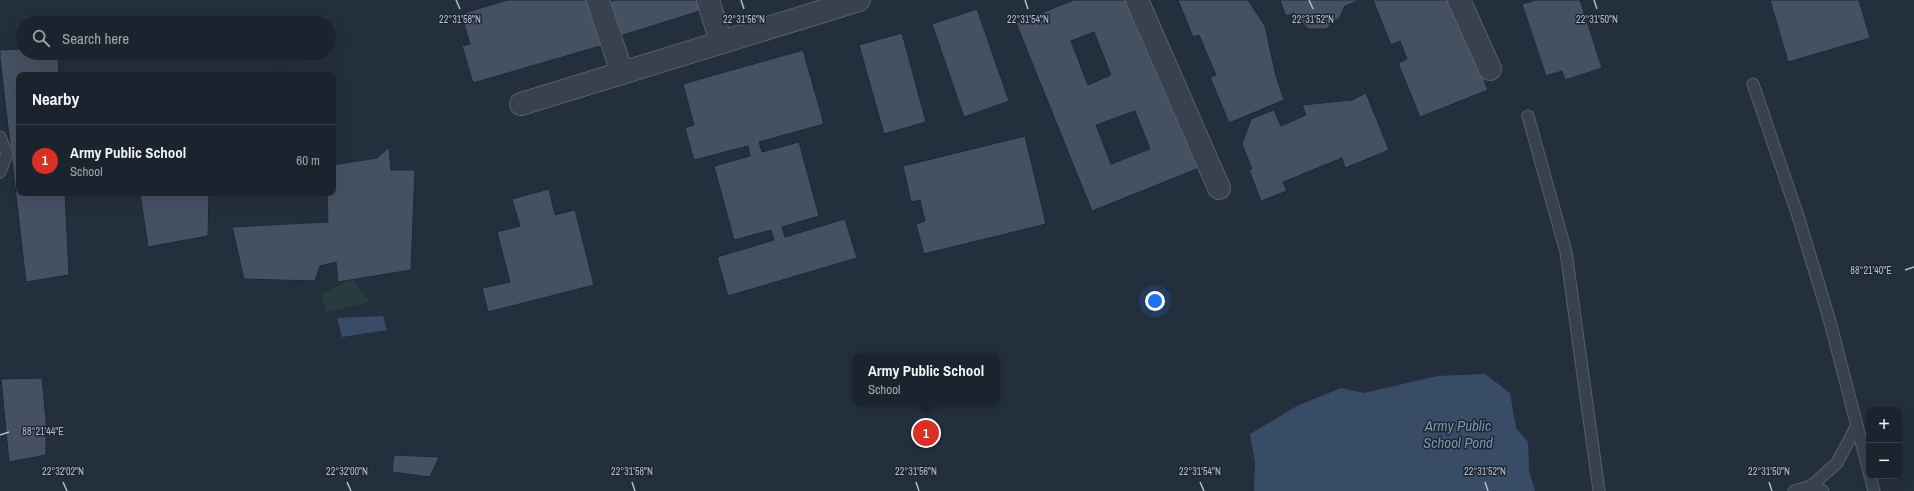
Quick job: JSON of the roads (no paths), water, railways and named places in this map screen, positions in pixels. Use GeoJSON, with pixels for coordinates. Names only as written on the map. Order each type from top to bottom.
{"type":"FeatureCollection","features":[{"type":"Feature","properties":{"kind":"street"},"geometry":{"type":"LineString","coordinates":[[598,0],[622,73]]}},
{"type":"Feature","properties":{"kind":"street"},"geometry":{"type":"LineString","coordinates":[[708,0],[721,42]]}},
{"type":"Feature","properties":{"kind":"street"},"geometry":{"type":"LineString","coordinates":[[521,104],[859,0]]}},
{"type":"Feature","properties":{"kind":"street"},"geometry":{"type":"LineString","coordinates":[[1137,0],[1219,188]]}},
{"type":"Feature","properties":{"kind":"street"},"geometry":{"type":"LineString","coordinates":[[1458,0],[1490,69]]}},
{"type":"Feature","properties":{"kind":"lane"},"geometry":{"type":"LineString","coordinates":[[1753,84],[1829,318],[1866,460]]}},
{"type":"Feature","properties":{"kind":"lane"},"geometry":{"type":"LineString","coordinates":[[1528,116],[1566,252],[1599,491]]}},
{"type":"Feature","properties":{"kind":"lane"},"geometry":{"type":"LineString","coordinates":[[0,138],[7,154],[0,172]]}},
{"type":"Feature","properties":{"kind":"lane"},"geometry":{"type":"LineString","coordinates":[[1794,491],[1811,486],[1837,463],[1857,425]]}},
{"type":"Feature","properties":{"kind":"lane"},"geometry":{"type":"LineString","coordinates":[[1871,479],[1874,491]]}},
{"type":"Feature","properties":{"kind":"lane"},"geometry":{"type":"LineString","coordinates":[[1811,486],[1823,491]]}},
{"type":"Feature","properties":{"kind":"water"},"geometry":{"type":"Polygon","coordinates":[[[383,316],[387,330],[342,337],[337,318],[383,316]]]}},
{"type":"Feature","properties":{"kind":"water","name":"Army Public School Pond"},"geometry":{"type":"Polygon","coordinates":[[[1485,374],[1510,393],[1516,428],[1528,442],[1529,471],[1535,491],[1254,491],[1255,462],[1250,434],[1297,406],[1341,388],[1364,393],[1438,376],[1485,374]]]}},
{"type":"Feature","properties":{"kind":"place","name":"Army Public School"},"geometry":{"type":"Point","coordinates":[926,433]}}]}
